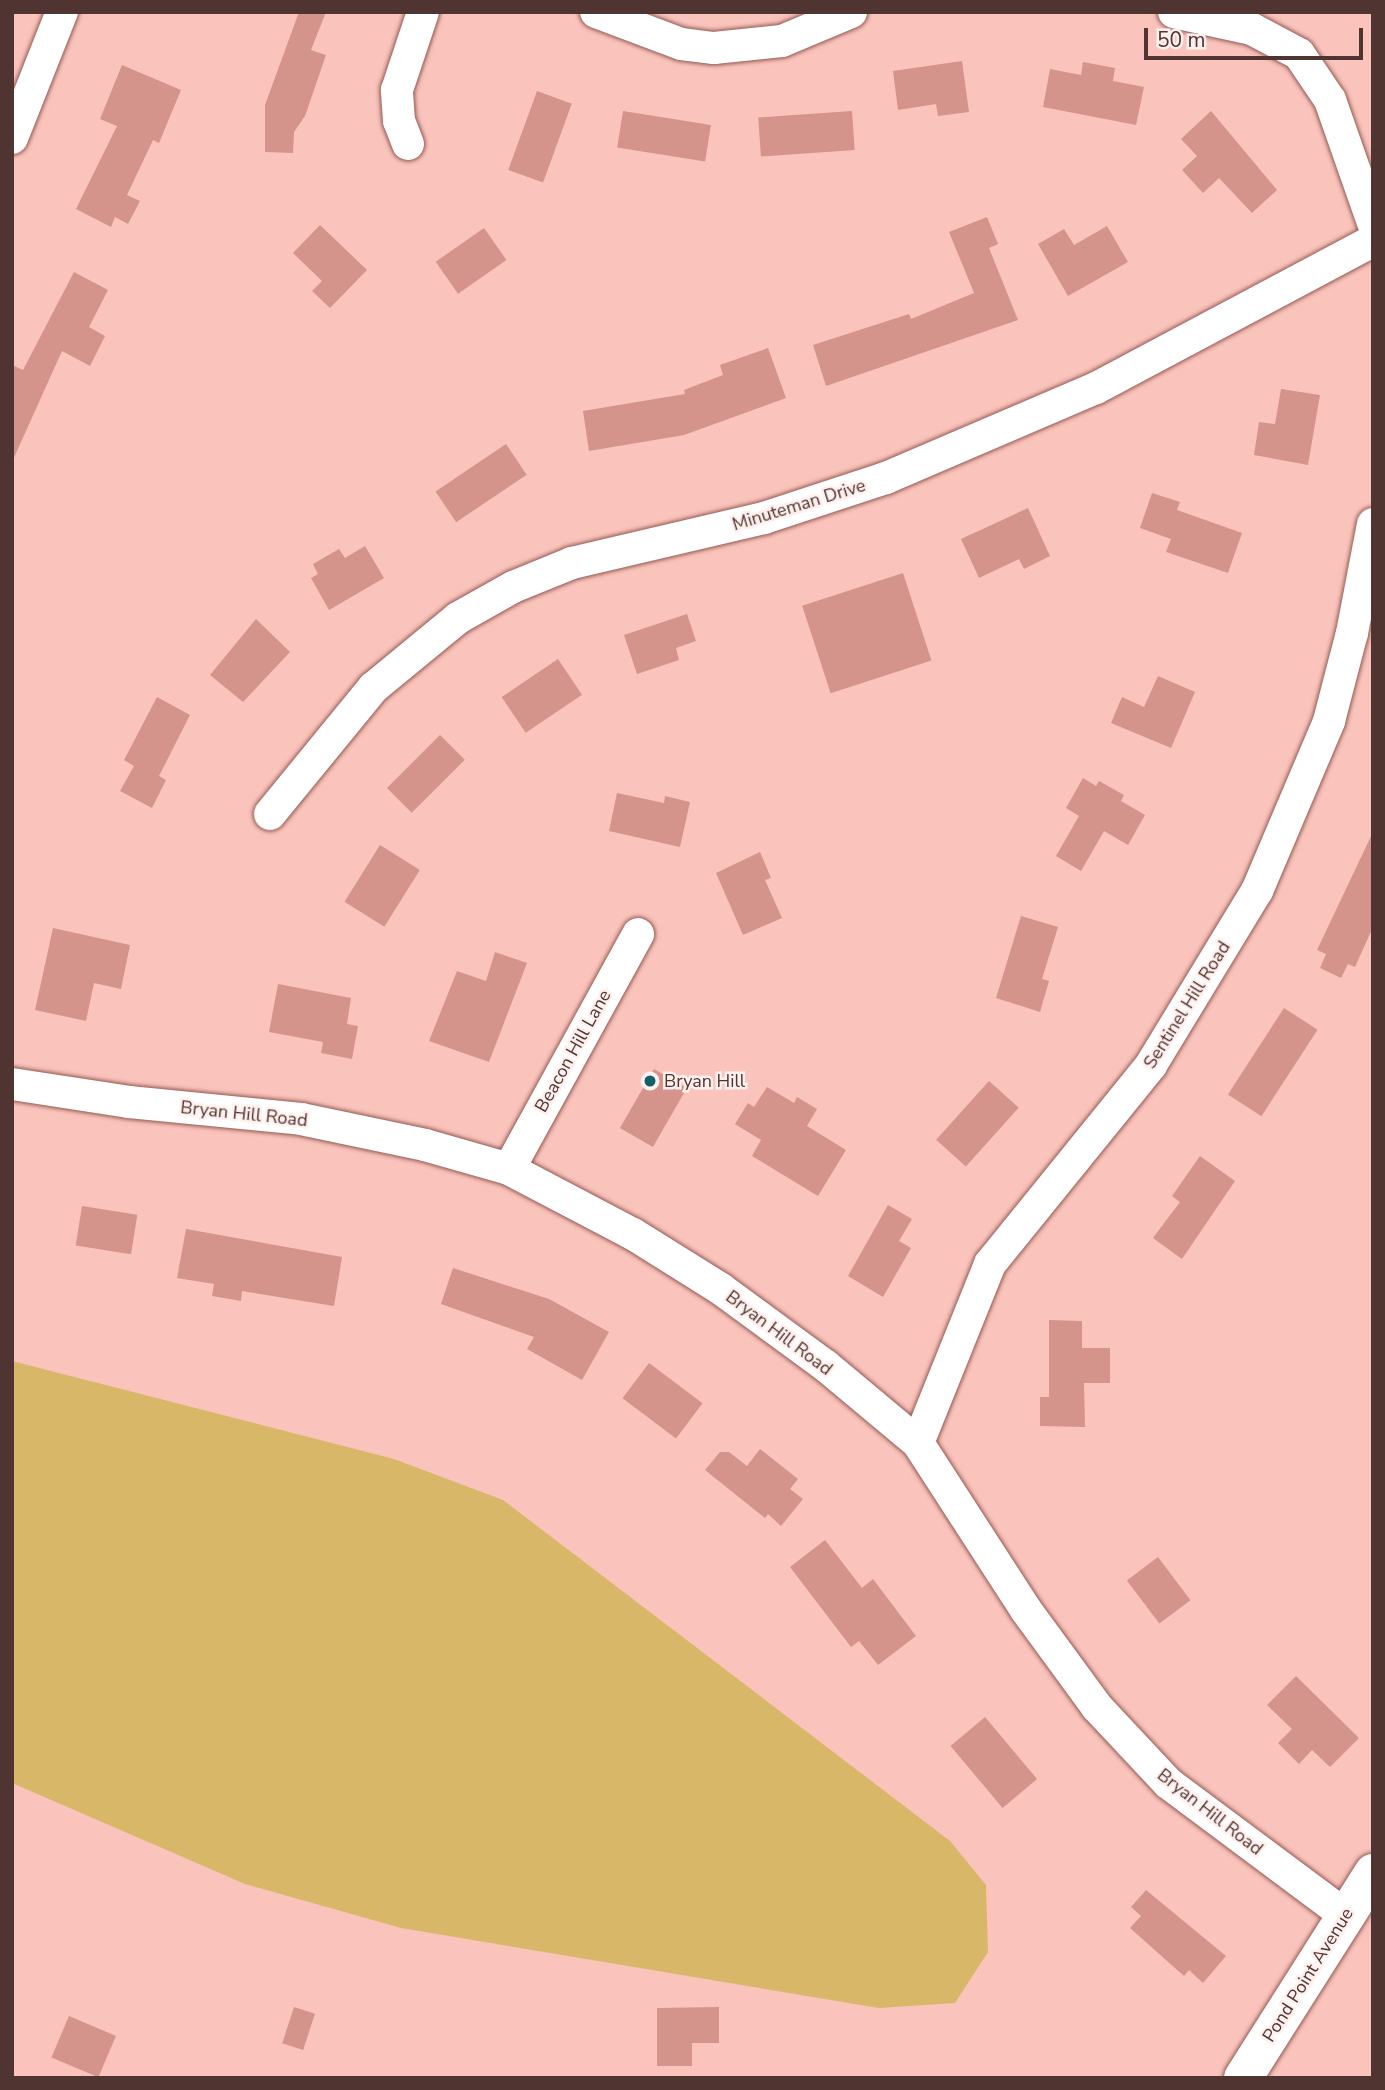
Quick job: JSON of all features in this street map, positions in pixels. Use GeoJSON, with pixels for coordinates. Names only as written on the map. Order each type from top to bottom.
{"type":"FeatureCollection","features":[{"type":"Feature","properties":{"kind":"main road","name":"Pond Point Avenue"},"geometry":{"type":"LineString","coordinates":[[1244,2078],[1373,1873]]}},
{"type":"Feature","properties":{"kind":"street"},"geometry":{"type":"LineString","coordinates":[[408,145],[399,121],[397,90],[422,12]]}},
{"type":"Feature","properties":{"kind":"street"},"geometry":{"type":"LineString","coordinates":[[596,12],[681,44],[715,48],[782,41],[851,12]]}},
{"type":"Feature","properties":{"kind":"street"},"geometry":{"type":"LineString","coordinates":[[1174,12],[1252,29],[1299,54],[1331,100],[1373,223]]}},
{"type":"Feature","properties":{"kind":"street"},"geometry":{"type":"LineString","coordinates":[[12,138],[58,14]]}},
{"type":"Feature","properties":{"kind":"street","name":"Minuteman Drive"},"geometry":{"type":"LineString","coordinates":[[270,814],[373,688],[458,618],[513,587],[572,563],[764,517],[886,478],[1096,388],[1373,241]]}},
{"type":"Feature","properties":{"kind":"street","name":"Sentinel Hill Road"},"geometry":{"type":"LineString","coordinates":[[918,1443],[990,1264],[1151,1065],[1257,891],[1329,721],[1352,634],[1373,524]]}},
{"type":"Feature","properties":{"kind":"street","name":"Beacon Hill Lane"},"geometry":{"type":"LineString","coordinates":[[509,1169],[638,934]]}},
{"type":"Feature","properties":{"kind":"street","name":"Bryan Hill Road"},"geometry":{"type":"LineString","coordinates":[[12,1084],[129,1102],[301,1119],[425,1145],[509,1169],[633,1234],[721,1289],[826,1366],[918,1443],[1026,1610],[1097,1707],[1168,1783],[1345,1915]]}},
{"type":"Feature","properties":{"kind":"shaded area"},"geometry":{"type":"Polygon","coordinates":[[[12,1361],[394,1459],[503,1500],[950,1841],[986,1885],[988,1952],[955,2003],[879,2008],[401,1928],[245,1884],[12,1783],[12,1361]]]}},
{"type":"Feature","properties":{"kind":"building"},"geometry":{"type":"Polygon","coordinates":[[[299,12],[326,12],[311,50],[326,55],[305,116],[294,132],[293,153],[265,152],[265,105],[299,12]]]}},
{"type":"Feature","properties":{"kind":"building"},"geometry":{"type":"Polygon","coordinates":[[[962,61],[969,112],[938,116],[936,104],[898,110],[893,71],[962,61]]]}},
{"type":"Feature","properties":{"kind":"building"},"geometry":{"type":"Polygon","coordinates":[[[1083,62],[1115,68],[1113,81],[1144,87],[1136,125],[1043,107],[1050,69],[1081,75],[1083,62]]]}},
{"type":"Feature","properties":{"kind":"building"},"geometry":{"type":"Polygon","coordinates":[[[122,65],[181,90],[159,143],[153,140],[127,195],[140,201],[128,224],[115,217],[111,227],[76,209],[117,126],[100,119],[122,65]]]}},
{"type":"Feature","properties":{"kind":"building"},"geometry":{"type":"Polygon","coordinates":[[[537,91],[572,104],[543,183],[508,170],[537,91]]]}},
{"type":"Feature","properties":{"kind":"building"},"geometry":{"type":"Polygon","coordinates":[[[623,111],[711,125],[705,161],[617,148],[623,111]]]}},
{"type":"Feature","properties":{"kind":"building"},"geometry":{"type":"Polygon","coordinates":[[[852,111],[855,150],[761,156],[758,118],[852,111]]]}},
{"type":"Feature","properties":{"kind":"building"},"geometry":{"type":"Polygon","coordinates":[[[1211,111],[1277,190],[1252,213],[1219,178],[1203,193],[1182,170],[1197,156],[1181,139],[1211,111]]]}},
{"type":"Feature","properties":{"kind":"building"},"geometry":{"type":"Polygon","coordinates":[[[987,217],[998,244],[989,248],[1018,320],[826,386],[813,345],[909,314],[911,319],[974,293],[949,232],[987,217]]]}},
{"type":"Feature","properties":{"kind":"building"},"geometry":{"type":"Polygon","coordinates":[[[320,225],[367,270],[330,308],[312,291],[322,281],[293,253],[320,225]]]}},
{"type":"Feature","properties":{"kind":"building"},"geometry":{"type":"Polygon","coordinates":[[[1107,226],[1128,262],[1068,296],[1038,244],[1064,229],[1074,245],[1107,226]]]}},
{"type":"Feature","properties":{"kind":"building"},"geometry":{"type":"Polygon","coordinates":[[[484,228],[506,260],[458,294],[436,262],[484,228]]]}},
{"type":"Feature","properties":{"kind":"building"},"geometry":{"type":"Polygon","coordinates":[[[74,272],[108,290],[89,327],[105,336],[90,366],[62,351],[12,462],[12,365],[23,370],[74,272]]]}},
{"type":"Feature","properties":{"kind":"building"},"geometry":{"type":"Polygon","coordinates":[[[768,348],[786,398],[684,435],[589,451],[583,411],[685,394],[684,390],[723,375],[720,365],[768,348]]]}},
{"type":"Feature","properties":{"kind":"building"},"geometry":{"type":"Polygon","coordinates":[[[1281,389],[1320,395],[1308,465],[1254,455],[1259,422],[1275,424],[1281,389]]]}},
{"type":"Feature","properties":{"kind":"building"},"geometry":{"type":"Polygon","coordinates":[[[506,444],[527,475],[456,522],[436,492],[506,444]]]}},
{"type":"Feature","properties":{"kind":"building"},"geometry":{"type":"Polygon","coordinates":[[[1152,493],[1180,502],[1177,510],[1242,533],[1228,573],[1166,552],[1171,539],[1140,528],[1152,493]]]}},
{"type":"Feature","properties":{"kind":"building"},"geometry":{"type":"Polygon","coordinates":[[[1028,508],[1050,556],[1024,569],[1019,559],[979,578],[961,539],[1028,508]]]}},
{"type":"Feature","properties":{"kind":"building"},"geometry":{"type":"Polygon","coordinates":[[[365,546],[384,578],[329,610],[311,578],[318,574],[313,564],[339,549],[345,558],[365,546]]]}},
{"type":"Feature","properties":{"kind":"building"},"geometry":{"type":"Polygon","coordinates":[[[903,573],[931,660],[831,693],[802,606],[903,573]]]}},
{"type":"Feature","properties":{"kind":"building"},"geometry":{"type":"Polygon","coordinates":[[[687,614],[696,641],[676,648],[679,660],[637,674],[624,635],[687,614]]]}},
{"type":"Feature","properties":{"kind":"building"},"geometry":{"type":"Polygon","coordinates":[[[256,619],[290,652],[243,702],[210,675],[256,619]]]}},
{"type":"Feature","properties":{"kind":"building"},"geometry":{"type":"Polygon","coordinates":[[[558,659],[582,695],[526,733],[502,697],[558,659]]]}},
{"type":"Feature","properties":{"kind":"building"},"geometry":{"type":"Polygon","coordinates":[[[1158,676],[1195,692],[1171,748],[1111,723],[1122,697],[1144,707],[1158,676]]]}},
{"type":"Feature","properties":{"kind":"building"},"geometry":{"type":"Polygon","coordinates":[[[157,697],[190,715],[159,776],[166,780],[152,808],[120,791],[134,766],[124,760],[157,697]]]}},
{"type":"Feature","properties":{"kind":"building"},"geometry":{"type":"Polygon","coordinates":[[[440,735],[465,760],[412,813],[387,788],[440,735]]]}},
{"type":"Feature","properties":{"kind":"building"},"geometry":{"type":"Polygon","coordinates":[[[1083,778],[1096,786],[1099,781],[1124,795],[1121,801],[1145,815],[1128,845],[1104,831],[1081,871],[1056,856],[1079,816],[1066,808],[1083,778]]]}},
{"type":"Feature","properties":{"kind":"building"},"geometry":{"type":"Polygon","coordinates":[[[617,793],[664,803],[665,796],[690,802],[680,847],[609,831],[617,793]]]}},
{"type":"Feature","properties":{"kind":"building"},"geometry":{"type":"Polygon","coordinates":[[[1373,832],[1373,927],[1355,967],[1348,964],[1341,978],[1320,968],[1326,954],[1317,950],[1373,832]]]}},
{"type":"Feature","properties":{"kind":"building"},"geometry":{"type":"Polygon","coordinates":[[[380,845],[420,870],[384,927],[344,902],[380,845]]]}},
{"type":"Feature","properties":{"kind":"building"},"geometry":{"type":"Polygon","coordinates":[[[760,852],[771,878],[765,880],[782,918],[743,935],[716,873],[760,852]]]}},
{"type":"Feature","properties":{"kind":"building"},"geometry":{"type":"Polygon","coordinates":[[[1021,916],[1058,927],[1042,979],[1049,981],[1040,1012],[996,998],[1021,916]]]}},
{"type":"Feature","properties":{"kind":"building"},"geometry":{"type":"Polygon","coordinates":[[[53,928],[130,945],[121,989],[94,983],[86,1021],[35,1010],[53,928]]]}},
{"type":"Feature","properties":{"kind":"building"},"geometry":{"type":"Polygon","coordinates":[[[495,952],[527,963],[489,1062],[429,1041],[457,971],[486,981],[495,952]]]}},
{"type":"Feature","properties":{"kind":"building"},"geometry":{"type":"Polygon","coordinates":[[[278,984],[351,998],[347,1024],[358,1026],[352,1059],[321,1053],[323,1042],[269,1032],[278,984]]]}},
{"type":"Feature","properties":{"kind":"building"},"geometry":{"type":"Polygon","coordinates":[[[1284,1008],[1318,1030],[1261,1116],[1228,1094],[1284,1008]]]}},
{"type":"Feature","properties":{"kind":"building"},"geometry":{"type":"Polygon","coordinates":[[[654,1069],[687,1088],[653,1147],[620,1128],[654,1069]]]}},
{"type":"Feature","properties":{"kind":"building"},"geometry":{"type":"Polygon","coordinates":[[[989,1081],[1019,1108],[966,1166],[936,1140],[989,1081]]]}},
{"type":"Feature","properties":{"kind":"building"},"geometry":{"type":"Polygon","coordinates":[[[767,1087],[794,1103],[797,1097],[817,1109],[807,1126],[846,1150],[818,1196],[752,1156],[761,1140],[735,1124],[748,1103],[754,1107],[767,1087]]]}},
{"type":"Feature","properties":{"kind":"building"},"geometry":{"type":"Polygon","coordinates":[[[1200,1156],[1235,1181],[1182,1259],[1153,1238],[1180,1202],[1172,1196],[1200,1156]]]}},
{"type":"Feature","properties":{"kind":"building"},"geometry":{"type":"Polygon","coordinates":[[[888,1205],[912,1219],[899,1241],[911,1248],[883,1297],[848,1276],[888,1205]]]}},
{"type":"Feature","properties":{"kind":"building"},"geometry":{"type":"Polygon","coordinates":[[[82,1206],[137,1215],[131,1254],[76,1246],[82,1206]]]}},
{"type":"Feature","properties":{"kind":"building"},"geometry":{"type":"Polygon","coordinates":[[[186,1229],[342,1257],[334,1306],[242,1291],[241,1301],[212,1296],[214,1284],[177,1278],[186,1229]]]}},
{"type":"Feature","properties":{"kind":"building"},"geometry":{"type":"Polygon","coordinates":[[[453,1268],[549,1299],[609,1332],[582,1380],[527,1349],[534,1337],[441,1304],[453,1268]]]}},
{"type":"Feature","properties":{"kind":"building"},"geometry":{"type":"Polygon","coordinates":[[[1049,1320],[1082,1321],[1082,1348],[1110,1348],[1110,1383],[1084,1383],[1085,1427],[1040,1426],[1040,1397],[1049,1397],[1049,1320]]]}},
{"type":"Feature","properties":{"kind":"building"},"geometry":{"type":"Polygon","coordinates":[[[649,1363],[703,1403],[676,1438],[623,1398],[649,1363]]]}},
{"type":"Feature","properties":{"kind":"building"},"geometry":{"type":"Polygon","coordinates":[[[760,1449],[798,1479],[790,1489],[803,1499],[781,1526],[768,1514],[765,1518],[705,1470],[720,1452],[729,1452],[747,1466],[760,1449]]]}},
{"type":"Feature","properties":{"kind":"building"},"geometry":{"type":"Polygon","coordinates":[[[825,1540],[862,1588],[873,1579],[916,1636],[878,1665],[859,1641],[851,1647],[790,1567],[825,1540]]]}},
{"type":"Feature","properties":{"kind":"building"},"geometry":{"type":"Polygon","coordinates":[[[1158,1557],[1190,1600],[1159,1624],[1127,1580],[1158,1557]]]}},
{"type":"Feature","properties":{"kind":"building"},"geometry":{"type":"Polygon","coordinates":[[[1296,1676],[1359,1738],[1330,1767],[1312,1750],[1299,1764],[1278,1743],[1292,1729],[1267,1705],[1296,1676]]]}},
{"type":"Feature","properties":{"kind":"building"},"geometry":{"type":"Polygon","coordinates":[[[985,1717],[1037,1779],[1003,1808],[951,1746],[985,1717]]]}},
{"type":"Feature","properties":{"kind":"building"},"geometry":{"type":"Polygon","coordinates":[[[1146,1890],[1226,1956],[1203,1983],[1189,1970],[1184,1976],[1130,1928],[1141,1916],[1131,1907],[1146,1890]]]}},
{"type":"Feature","properties":{"kind":"building"},"geometry":{"type":"Polygon","coordinates":[[[294,2007],[315,2014],[303,2050],[282,2043],[294,2007]]]}},
{"type":"Feature","properties":{"kind":"building"},"geometry":{"type":"Polygon","coordinates":[[[719,2007],[719,2043],[692,2043],[692,2066],[657,2066],[657,2008],[719,2007]]]}},
{"type":"Feature","properties":{"kind":"building"},"geometry":{"type":"Polygon","coordinates":[[[69,2016],[116,2036],[98,2077],[51,2057],[69,2016]]]}},
{"type":"Feature","properties":{"kind":"place","name":"Bryan Hill"},"geometry":{"type":"Point","coordinates":[650,1081]}}]}
